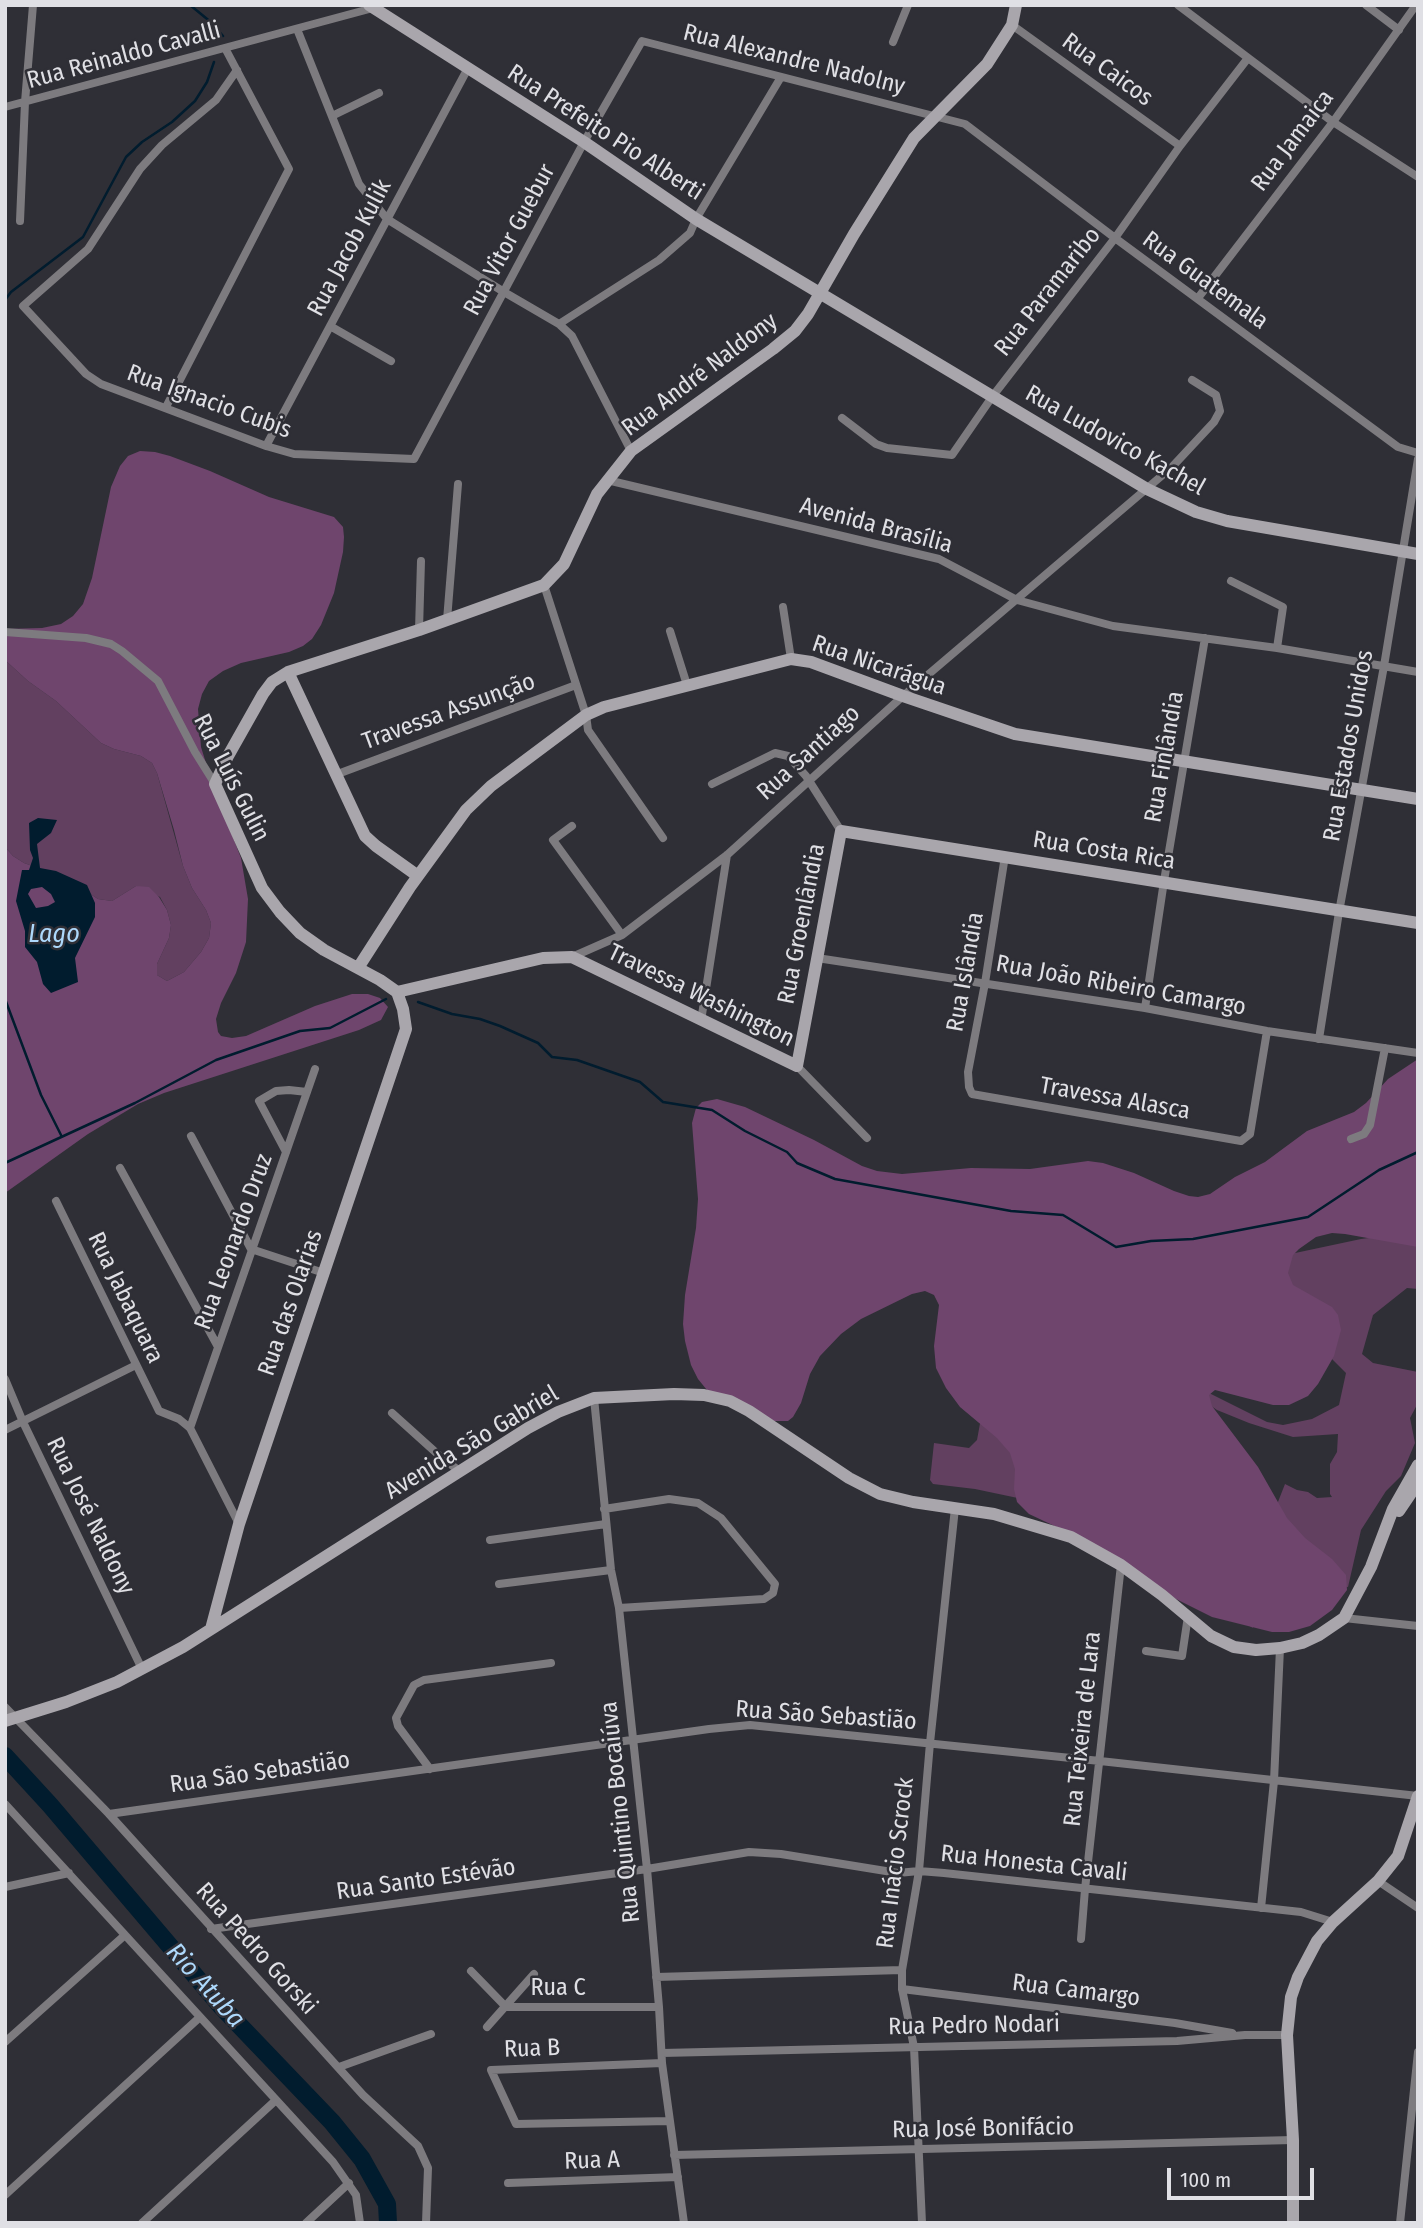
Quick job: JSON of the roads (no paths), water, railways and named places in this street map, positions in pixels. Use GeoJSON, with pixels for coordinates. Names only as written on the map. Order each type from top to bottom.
{"type":"FeatureCollection","features":[{"type":"Feature","properties":{"kind":"main road","name":"Rua André Naldony"},"geometry":{"type":"LineString","coordinates":[[215,784],[262,694],[272,682],[288,672],[419,630],[544,585],[564,564],[597,494],[631,452],[795,331],[808,314],[909,146],[987,64],[1012,25],[1016,5]]}},
{"type":"Feature","properties":{"kind":"main road","name":"Rua Prefeito Pio Alberti"},"geometry":{"type":"LineString","coordinates":[[371,6],[584,142],[696,219],[819,292]]}},
{"type":"Feature","properties":{"kind":"main road","name":"Rua Ludovico Kachel"},"geometry":{"type":"LineString","coordinates":[[819,292],[1147,489],[1196,512],[1227,522],[1418,554]]}},
{"type":"Feature","properties":{"kind":"main road","name":"Rua Nicarágua"},"geometry":{"type":"LineString","coordinates":[[359,968],[418,876],[466,810],[491,786],[586,715],[604,706],[791,659],[811,662],[1015,734],[1418,799]]}},
{"type":"Feature","properties":{"kind":"main road"},"geometry":{"type":"LineString","coordinates":[[288,672],[365,836],[418,876]]}},
{"type":"Feature","properties":{"kind":"main road","name":"Rua Luís Gulin"},"geometry":{"type":"LineString","coordinates":[[215,784],[262,888],[280,912],[308,939],[324,950],[397,992]]}},
{"type":"Feature","properties":{"kind":"main road","name":"Rua Costa Rica"},"geometry":{"type":"LineString","coordinates":[[841,831],[1418,923]]}},
{"type":"Feature","properties":{"kind":"main road","name":"Rua Groenlândia"},"geometry":{"type":"LineString","coordinates":[[797,1066],[841,831]]}},
{"type":"Feature","properties":{"kind":"main road","name":"Travessa Washington"},"geometry":{"type":"LineString","coordinates":[[572,957],[797,1066]]}},
{"type":"Feature","properties":{"kind":"main road","name":"Rua Santiago"},"geometry":{"type":"LineString","coordinates":[[397,992],[543,958],[572,957]]}},
{"type":"Feature","properties":{"kind":"main road","name":"Rua das Olarias"},"geometry":{"type":"LineString","coordinates":[[211,1629],[239,1524],[406,1029],[397,992]]}},
{"type":"Feature","properties":{"kind":"main road","name":"Avenida São Gabriel"},"geometry":{"type":"LineString","coordinates":[[10,1719],[66,1702],[142,1669],[211,1629],[548,1417],[594,1398],[674,1394],[704,1395],[730,1401],[849,1478],[880,1494],[994,1514],[1071,1537],[1121,1564],[1211,1636],[1234,1647],[1256,1650],[1280,1648],[1310,1639],[1344,1618]]}},
{"type":"Feature","properties":{"kind":"main road"},"geometry":{"type":"LineString","coordinates":[[1344,1618],[1371,1567],[1393,1509],[1418,1465]]}},
{"type":"Feature","properties":{"kind":"main road"},"geometry":{"type":"LineString","coordinates":[[1384,1531],[1418,1483]]}},
{"type":"Feature","properties":{"kind":"main road"},"geometry":{"type":"LineString","coordinates":[[1293,2223],[1293,2140],[1287,2035],[1291,1997],[1317,1941],[1333,1922],[1378,1881],[1413,1834],[1418,1796]]}},
{"type":"Feature","properties":{"kind":"street"},"geometry":{"type":"LineString","coordinates":[[20,221],[25,102],[33,5]]}},
{"type":"Feature","properties":{"kind":"street"},"geometry":{"type":"LineString","coordinates":[[893,42],[908,5]]}},
{"type":"Feature","properties":{"kind":"street"},"geometry":{"type":"LineString","coordinates":[[1178,5],[1333,122],[1418,177]]}},
{"type":"Feature","properties":{"kind":"street"},"geometry":{"type":"LineString","coordinates":[[1366,5],[1399,30]]}},
{"type":"Feature","properties":{"kind":"street","name":"Rua Jamaica"},"geometry":{"type":"LineString","coordinates":[[1198,299],[1333,122],[1416,5]]}},
{"type":"Feature","properties":{"kind":"street","name":"Rua Reinaldo Cavalli"},"geometry":{"type":"LineString","coordinates":[[5,107],[297,29],[371,6]]}},
{"type":"Feature","properties":{"kind":"street","name":"Rua Caicos"},"geometry":{"type":"LineString","coordinates":[[1012,25],[1180,146]]}},
{"type":"Feature","properties":{"kind":"street"},"geometry":{"type":"LineString","coordinates":[[297,29],[359,184],[387,219],[559,324],[572,336],[631,452]]}},
{"type":"Feature","properties":{"kind":"street","name":"Rua Alexandre Nadolny"},"geometry":{"type":"LineString","coordinates":[[642,41],[936,116]]}},
{"type":"Feature","properties":{"kind":"street","name":"Rua Vitor Guebur"},"geometry":{"type":"LineString","coordinates":[[414,459],[584,142],[642,41]]}},
{"type":"Feature","properties":{"kind":"street"},"geometry":{"type":"LineString","coordinates":[[166,407],[289,169],[225,48]]}},
{"type":"Feature","properties":{"kind":"street","name":"Rua Paramaribo"},"geometry":{"type":"LineString","coordinates":[[842,418],[876,444],[887,448],[952,455],[992,397],[1115,238],[1180,146],[1248,58]]}},
{"type":"Feature","properties":{"kind":"street","name":"Rua Jacob Kulik"},"geometry":{"type":"LineString","coordinates":[[266,446],[468,68]]}},
{"type":"Feature","properties":{"kind":"street","name":"Rua Ignacio Cubis"},"geometry":{"type":"LineString","coordinates":[[237,70],[216,100],[162,145],[140,169],[88,249],[23,306],[86,374],[101,384],[294,454],[414,459]]}},
{"type":"Feature","properties":{"kind":"street"},"geometry":{"type":"LineString","coordinates":[[559,324],[659,260],[690,233],[781,77]]}},
{"type":"Feature","properties":{"kind":"street"},"geometry":{"type":"LineString","coordinates":[[332,116],[379,93]]}},
{"type":"Feature","properties":{"kind":"street","name":"Rua Guatemala"},"geometry":{"type":"LineString","coordinates":[[936,116],[965,124],[1398,447],[1418,453]]}},
{"type":"Feature","properties":{"kind":"street"},"geometry":{"type":"LineString","coordinates":[[330,326],[391,360]]}},
{"type":"Feature","properties":{"kind":"street","name":"Rua Santiago"},"geometry":{"type":"LineString","coordinates":[[572,957],[622,935],[727,855],[903,696],[1147,489],[1214,422],[1220,411],[1216,396],[1192,380]]}},
{"type":"Feature","properties":{"kind":"street","name":"Rua Estados Unidos"},"geometry":{"type":"LineString","coordinates":[[1318,1039],[1418,459]]}},
{"type":"Feature","properties":{"kind":"street","name":"Avenida Brasília"},"geometry":{"type":"LineString","coordinates":[[607,480],[939,559],[1017,600],[1113,626],[1277,648],[1418,672]]}},
{"type":"Feature","properties":{"kind":"street"},"geometry":{"type":"LineString","coordinates":[[447,620],[458,484]]}},
{"type":"Feature","properties":{"kind":"street"},"geometry":{"type":"LineString","coordinates":[[419,630],[421,561]]}},
{"type":"Feature","properties":{"kind":"street"},"geometry":{"type":"LineString","coordinates":[[1231,581],[1283,607],[1277,648]]}},
{"type":"Feature","properties":{"kind":"street"},"geometry":{"type":"LineString","coordinates":[[544,585],[586,715],[588,730],[663,838]]}},
{"type":"Feature","properties":{"kind":"street"},"geometry":{"type":"LineString","coordinates":[[783,607],[791,659]]}},
{"type":"Feature","properties":{"kind":"street"},"geometry":{"type":"LineString","coordinates":[[670,631],[687,685]]}},
{"type":"Feature","properties":{"kind":"street","name":"Rua Luís Gulin"},"geometry":{"type":"LineString","coordinates":[[5,632],[86,638],[111,644],[122,651],[158,681],[215,784]]}},
{"type":"Feature","properties":{"kind":"street","name":"Rua Finlândia"},"geometry":{"type":"LineString","coordinates":[[1145,1008],[1205,638]]}},
{"type":"Feature","properties":{"kind":"street","name":"Travessa Assunção"},"geometry":{"type":"LineString","coordinates":[[335,775],[576,685]]}},
{"type":"Feature","properties":{"kind":"street"},"geometry":{"type":"LineString","coordinates":[[712,784],[775,752],[788,756],[809,781],[841,831]]}},
{"type":"Feature","properties":{"kind":"street"},"geometry":{"type":"LineString","coordinates":[[572,826],[553,840],[622,935]]}},
{"type":"Feature","properties":{"kind":"street"},"geometry":{"type":"LineString","coordinates":[[702,1021],[727,855]]}},
{"type":"Feature","properties":{"kind":"street","name":"Rua Islândia"},"geometry":{"type":"LineString","coordinates":[[972,1094],[968,1072],[1005,856]]}},
{"type":"Feature","properties":{"kind":"street","name":"Rua João Ribeiro Camargo"},"geometry":{"type":"LineString","coordinates":[[817,958],[1418,1053]]}},
{"type":"Feature","properties":{"kind":"street","name":"Travessa Alasca"},"geometry":{"type":"LineString","coordinates":[[972,1094],[1241,1141],[1250,1135],[1267,1031]]}},
{"type":"Feature","properties":{"kind":"street"},"geometry":{"type":"LineString","coordinates":[[1352,1139],[1364,1134],[1370,1125],[1385,1048]]}},
{"type":"Feature","properties":{"kind":"street","name":"Travessa Washington"},"geometry":{"type":"LineString","coordinates":[[797,1066],[867,1138]]}},
{"type":"Feature","properties":{"kind":"street","name":"Rua Leonardo Druz"},"geometry":{"type":"LineString","coordinates":[[190,1428],[315,1069]]}},
{"type":"Feature","properties":{"kind":"street"},"geometry":{"type":"LineString","coordinates":[[286,1152],[259,1101],[276,1091],[307,1092]]}},
{"type":"Feature","properties":{"kind":"street"},"geometry":{"type":"LineString","coordinates":[[191,1136],[251,1249],[324,1273]]}},
{"type":"Feature","properties":{"kind":"street"},"geometry":{"type":"LineString","coordinates":[[120,1168],[217,1345]]}},
{"type":"Feature","properties":{"kind":"street","name":"Rua Jabaquara"},"geometry":{"type":"LineString","coordinates":[[56,1201],[159,1411],[179,1419],[190,1428]]}},
{"type":"Feature","properties":{"kind":"street"},"geometry":{"type":"LineString","coordinates":[[5,1430],[136,1365]]}},
{"type":"Feature","properties":{"kind":"street","name":"Rua José Naldony"},"geometry":{"type":"LineString","coordinates":[[5,1379],[142,1669]]}},
{"type":"Feature","properties":{"kind":"street","name":"Rua Quintino Bocaiúva"},"geometry":{"type":"LineString","coordinates":[[594,1398],[604,1509],[611,1570],[619,1608],[647,1869],[662,2063],[684,2223]]}},
{"type":"Feature","properties":{"kind":"street"},"geometry":{"type":"LineString","coordinates":[[392,1413],[461,1472]]}},
{"type":"Feature","properties":{"kind":"street"},"geometry":{"type":"LineString","coordinates":[[190,1428],[239,1524]]}},
{"type":"Feature","properties":{"kind":"street"},"geometry":{"type":"LineString","coordinates":[[604,1509],[669,1499],[698,1503],[721,1518],[775,1584],[773,1593],[765,1599],[619,1608]]}},
{"type":"Feature","properties":{"kind":"street","name":"Rua Inácio Scrock"},"geometry":{"type":"LineString","coordinates":[[922,2223],[914,2047],[902,1989],[902,1970],[919,1871],[954,1508]]}},
{"type":"Feature","properties":{"kind":"street"},"geometry":{"type":"LineString","coordinates":[[490,1540],[606,1524]]}},
{"type":"Feature","properties":{"kind":"street","name":"Rua Teixeira de Lara"},"geometry":{"type":"LineString","coordinates":[[1081,1939],[1121,1564]]}},
{"type":"Feature","properties":{"kind":"street"},"geometry":{"type":"LineString","coordinates":[[499,1584],[611,1570]]}},
{"type":"Feature","properties":{"kind":"street"},"geometry":{"type":"LineString","coordinates":[[1146,1651],[1182,1656],[1188,1616]]}},
{"type":"Feature","properties":{"kind":"street"},"geometry":{"type":"LineString","coordinates":[[1344,1618],[1418,1626]]}},
{"type":"Feature","properties":{"kind":"street"},"geometry":{"type":"LineString","coordinates":[[1261,1908],[1274,1781],[1280,1648]]}},
{"type":"Feature","properties":{"kind":"street"},"geometry":{"type":"LineString","coordinates":[[430,1769],[398,1726],[397,1718],[414,1685],[424,1680],[551,1663]]}},
{"type":"Feature","properties":{"kind":"street","name":"Rua Pedro Gorski"},"geometry":{"type":"LineString","coordinates":[[5,1707],[10,1719],[109,1814],[363,2095],[418,2146],[428,2168],[426,2223]]}},
{"type":"Feature","properties":{"kind":"street","name":"Rua São Sebastião"},"geometry":{"type":"LineString","coordinates":[[109,1814],[750,1725],[1418,1796]]}},
{"type":"Feature","properties":{"kind":"street"},"geometry":{"type":"LineString","coordinates":[[5,1804],[333,2162],[349,2183],[359,2206],[360,2223]]}},
{"type":"Feature","properties":{"kind":"street","name":"Rua Honesta Cavali"},"geometry":{"type":"LineString","coordinates":[[647,1869],[749,1853],[781,1854],[898,1873],[919,1871],[1301,1912],[1333,1922]]}},
{"type":"Feature","properties":{"kind":"street","name":"Rua Santo Estévão"},"geometry":{"type":"LineString","coordinates":[[211,1929],[647,1869]]}},
{"type":"Feature","properties":{"kind":"street"},"geometry":{"type":"LineString","coordinates":[[5,1887],[69,1873]]}},
{"type":"Feature","properties":{"kind":"street"},"geometry":{"type":"LineString","coordinates":[[1378,1881],[1418,1908]]}},
{"type":"Feature","properties":{"kind":"street"},"geometry":{"type":"LineString","coordinates":[[5,2042],[125,1935]]}},
{"type":"Feature","properties":{"kind":"street"},"geometry":{"type":"LineString","coordinates":[[656,1977],[902,1970]]}},
{"type":"Feature","properties":{"kind":"street","name":"Rua C"},"geometry":{"type":"LineString","coordinates":[[471,1971],[506,2007],[659,2007]]}},
{"type":"Feature","properties":{"kind":"street"},"geometry":{"type":"LineString","coordinates":[[487,2027],[534,1974]]}},
{"type":"Feature","properties":{"kind":"street","name":"Rua Camargo"},"geometry":{"type":"LineString","coordinates":[[902,1989],[1175,2023],[1245,2035]]}},
{"type":"Feature","properties":{"kind":"street"},"geometry":{"type":"LineString","coordinates":[[5,2195],[200,2017]]}},
{"type":"Feature","properties":{"kind":"street"},"geometry":{"type":"LineString","coordinates":[[339,2067],[431,2034]]}},
{"type":"Feature","properties":{"kind":"street","name":"Rua Pedro Nodari"},"geometry":{"type":"LineString","coordinates":[[662,2053],[1177,2041],[1245,2035],[1287,2035]]}},
{"type":"Feature","properties":{"kind":"street"},"geometry":{"type":"LineString","coordinates":[[1399,2223],[1418,2052]]}},
{"type":"Feature","properties":{"kind":"street","name":"Rua B"},"geometry":{"type":"LineString","coordinates":[[662,2063],[491,2070],[516,2123],[670,2121]]}},
{"type":"Feature","properties":{"kind":"street"},"geometry":{"type":"LineString","coordinates":[[142,2223],[276,2100]]}},
{"type":"Feature","properties":{"kind":"street","name":"Rua José Bonifácio"},"geometry":{"type":"LineString","coordinates":[[674,2155],[1293,2140]]}},
{"type":"Feature","properties":{"kind":"street","name":"Rua A"},"geometry":{"type":"LineString","coordinates":[[508,2183],[678,2177]]}},
{"type":"Feature","properties":{"kind":"street"},"geometry":{"type":"LineString","coordinates":[[306,2223],[349,2183]]}},
{"type":"Feature","properties":{"kind":"water","name":"Lago"},"geometry":{"type":"Polygon","coordinates":[[[38,818],[57,820],[51,833],[37,844],[40,868],[56,871],[87,885],[95,903],[95,917],[75,958],[78,982],[51,993],[43,984],[37,962],[25,947],[25,931],[16,901],[22,870],[29,870],[33,858],[29,823],[38,818]],[[42,887],[31,889],[28,894],[36,908],[55,902],[51,894],[42,887]]]}},
{"type":"Feature","properties":{"kind":"waterway"},"geometry":{"type":"LineString","coordinates":[[190,5],[223,36]]}},
{"type":"Feature","properties":{"kind":"waterway"},"geometry":{"type":"LineString","coordinates":[[5,300],[11,292],[83,237],[126,157],[195,101],[207,82],[214,62]]}},
{"type":"Feature","properties":{"kind":"waterway"},"geometry":{"type":"LineString","coordinates":[[5,999],[41,1095],[61,1135]]}},
{"type":"Feature","properties":{"kind":"waterway"},"geometry":{"type":"LineString","coordinates":[[5,1163],[135,1103],[216,1060],[300,1031],[330,1028],[386,999]]}},
{"type":"Feature","properties":{"kind":"waterway"},"geometry":{"type":"LineString","coordinates":[[418,1002],[500,1026],[538,1043],[552,1057],[577,1060],[640,1082],[663,1102],[712,1110],[745,1131],[787,1152],[797,1163],[835,1179],[1011,1211],[1063,1215],[1116,1247],[1151,1241],[1193,1239],[1308,1217],[1379,1170],[1418,1152]]}},
{"type":"Feature","properties":{"kind":"waterway","name":"Rio Atuba"},"geometry":{"type":"LineString","coordinates":[[5,1756],[220,2005],[332,2122],[362,2159],[387,2204],[388,2223]]}}]}
